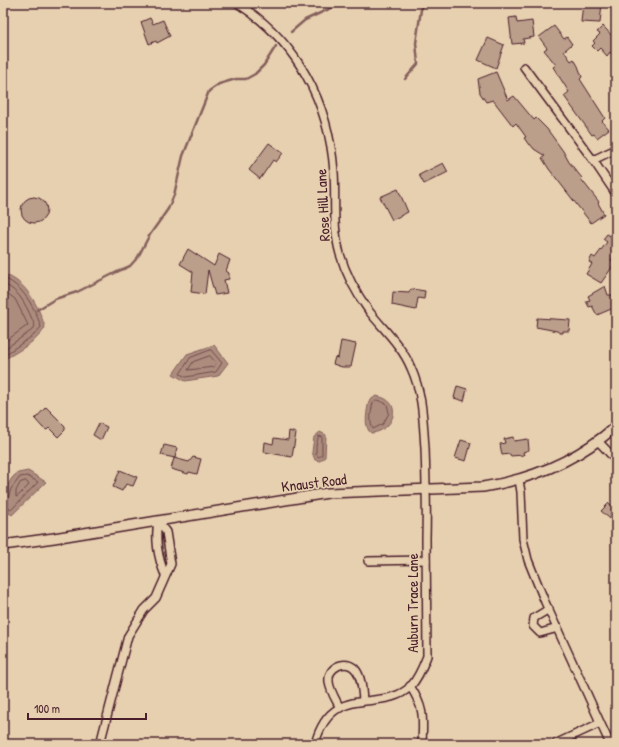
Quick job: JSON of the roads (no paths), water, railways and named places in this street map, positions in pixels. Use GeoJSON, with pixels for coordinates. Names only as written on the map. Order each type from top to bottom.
{"type":"FeatureCollection","features":[{"type":"Feature","properties":{"kind":"main road","name":"Knaust Road"},"geometry":{"type":"LineString","coordinates":[[3,545],[328,493],[483,487],[519,480],[564,462],[598,441],[616,426]]}},
{"type":"Feature","properties":{"kind":"street","name":"Rose Hill Lane"},"geometry":{"type":"LineString","coordinates":[[237,3],[274,31],[295,57],[318,98],[328,125],[332,147],[334,175],[334,230],[340,253],[346,273],[357,293],[400,348],[411,367],[420,392],[423,415],[427,489]]}},
{"type":"Feature","properties":{"kind":"street"},"geometry":{"type":"LineString","coordinates":[[524,67],[594,160],[616,194]]}},
{"type":"Feature","properties":{"kind":"street"},"geometry":{"type":"LineString","coordinates":[[594,160],[616,149]]}},
{"type":"Feature","properties":{"kind":"street"},"geometry":{"type":"LineString","coordinates":[[598,441],[616,460]]}},
{"type":"Feature","properties":{"kind":"street"},"geometry":{"type":"LineString","coordinates":[[519,480],[525,549],[549,609],[610,744]]}},
{"type":"Feature","properties":{"kind":"street","name":"Auburn Trace Lane"},"geometry":{"type":"LineString","coordinates":[[315,744],[324,723],[340,708],[351,702],[386,698],[410,686],[422,670],[427,656],[427,489]]}},
{"type":"Feature","properties":{"kind":"street"},"geometry":{"type":"LineString","coordinates":[[100,744],[128,636],[144,610],[156,598],[171,564],[166,532],[158,521]]}},
{"type":"Feature","properties":{"kind":"street"},"geometry":{"type":"LineString","coordinates":[[368,561],[426,560]]}},
{"type":"Feature","properties":{"kind":"street"},"geometry":{"type":"LineString","coordinates":[[549,609],[534,618],[533,626],[540,633],[558,628]]}},
{"type":"Feature","properties":{"kind":"street"},"geometry":{"type":"LineString","coordinates":[[340,708],[329,681],[333,668],[337,666],[349,666],[355,670],[362,689],[363,700]]}},
{"type":"Feature","properties":{"kind":"street"},"geometry":{"type":"LineString","coordinates":[[410,686],[420,700],[423,713],[422,744]]}},
{"type":"Feature","properties":{"kind":"street"},"geometry":{"type":"LineString","coordinates":[[555,744],[600,723]]}},
{"type":"Feature","properties":{"kind":"water"},"geometry":{"type":"Polygon","coordinates":[[[3,274],[11,277],[25,288],[35,302],[45,327],[33,341],[3,360],[3,274]]]}},
{"type":"Feature","properties":{"kind":"water"},"geometry":{"type":"Polygon","coordinates":[[[214,345],[228,363],[218,376],[185,381],[173,374],[187,354],[214,345]]]}},
{"type":"Feature","properties":{"kind":"water"},"geometry":{"type":"Polygon","coordinates":[[[376,396],[391,403],[393,416],[386,427],[371,433],[366,423],[367,413],[369,401],[376,396]]]}},
{"type":"Feature","properties":{"kind":"water"},"geometry":{"type":"Polygon","coordinates":[[[320,432],[326,435],[325,457],[320,461],[315,460],[312,452],[314,437],[320,432]]]}},
{"type":"Feature","properties":{"kind":"water"},"geometry":{"type":"Polygon","coordinates":[[[28,471],[46,482],[12,515],[3,509],[6,489],[14,476],[18,473],[28,471]]]}},
{"type":"Feature","properties":{"kind":"waterway"},"geometry":{"type":"LineString","coordinates":[[291,32],[305,20],[342,3]]}},
{"type":"Feature","properties":{"kind":"waterway"},"geometry":{"type":"LineString","coordinates":[[405,79],[418,64],[416,43],[422,3]]}},
{"type":"Feature","properties":{"kind":"waterway"},"geometry":{"type":"LineString","coordinates":[[37,310],[55,299],[77,292],[130,266],[138,257],[149,236],[168,209],[174,195],[183,156],[209,91],[219,84],[236,79],[246,79],[255,74],[264,65],[276,46]]}}]}
